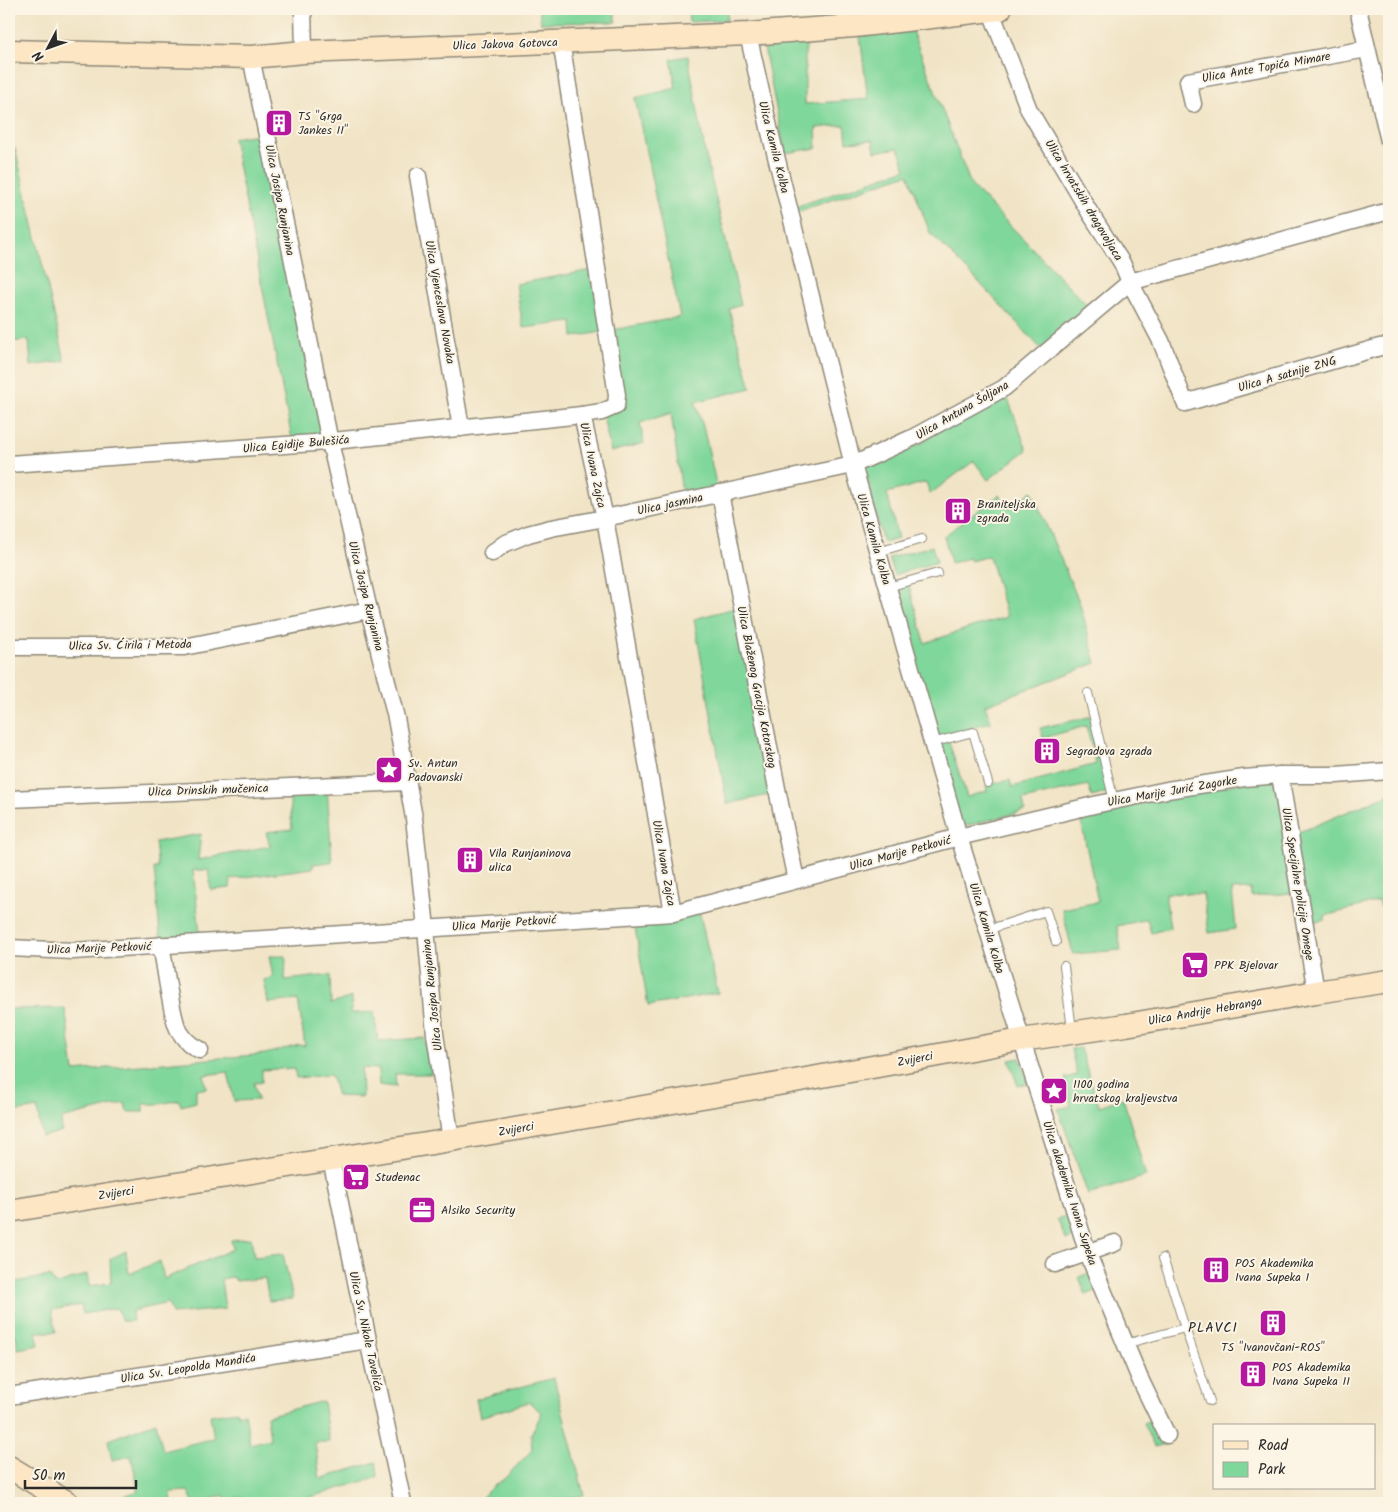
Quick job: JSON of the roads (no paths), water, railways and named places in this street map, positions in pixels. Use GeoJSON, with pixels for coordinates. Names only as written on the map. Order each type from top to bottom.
{"type":"FeatureCollection","features":[{"type":"Feature","properties":{"kind":"main road","name":"Ulica Jakova Gotovca"},"geometry":{"type":"LineString","coordinates":[[9,51],[251,57],[304,52],[748,34],[854,26],[994,9]]}},
{"type":"Feature","properties":{"kind":"main road","name":"Ulica Andrije Hebranga"},"geometry":{"type":"LineString","coordinates":[[1021,1040],[1126,1025],[1389,981]]}},
{"type":"Feature","properties":{"kind":"main road","name":"Zvijerci"},"geometry":{"type":"LineString","coordinates":[[9,1210],[451,1140],[1021,1040]]}},
{"type":"Feature","properties":{"kind":"main road"},"geometry":{"type":"LineString","coordinates":[[10,1469],[68,1503]]}},
{"type":"Feature","properties":{"kind":"street"},"geometry":{"type":"LineString","coordinates":[[303,9],[304,52]]}},
{"type":"Feature","properties":{"kind":"street","name":"Ulica hrvatskih dragovoljaca"},"geometry":{"type":"LineString","coordinates":[[994,9],[1029,110],[1122,263],[1130,282]]}},
{"type":"Feature","properties":{"kind":"street"},"geometry":{"type":"LineString","coordinates":[[1358,9],[1389,141]]}},
{"type":"Feature","properties":{"kind":"street","name":"Ulica Kamila Kolba"},"geometry":{"type":"LineString","coordinates":[[748,34],[772,141],[853,465],[959,837],[1021,1040]]}},
{"type":"Feature","properties":{"kind":"street","name":"Ulica Ivana Zajca"},"geometry":{"type":"LineString","coordinates":[[561,41],[617,396],[616,406],[602,412],[582,415],[605,518],[673,913]]}},
{"type":"Feature","properties":{"kind":"street","name":"Ulica Ante Topića Mimare"},"geometry":{"type":"LineString","coordinates":[[1193,104],[1188,81],[1367,49]]}},
{"type":"Feature","properties":{"kind":"street","name":"Ulica Josipa Runjanina"},"geometry":{"type":"LineString","coordinates":[[251,57],[330,442],[396,718],[408,782],[414,818],[426,928],[435,1034],[451,1140]]}},
{"type":"Feature","properties":{"kind":"street","name":"Ulica Vjenceslava Novaka"},"geometry":{"type":"LineString","coordinates":[[418,176],[461,428]]}},
{"type":"Feature","properties":{"kind":"street"},"geometry":{"type":"LineString","coordinates":[[1130,282],[1389,211]]}},
{"type":"Feature","properties":{"kind":"street","name":"Ulica A satnije ZNG"},"geometry":{"type":"LineString","coordinates":[[1130,282],[1161,341],[1185,404],[1389,346]]}},
{"type":"Feature","properties":{"kind":"street","name":"Ulica Antuna Šoljana"},"geometry":{"type":"LineString","coordinates":[[853,465],[912,438],[1004,388],[1130,282]]}},
{"type":"Feature","properties":{"kind":"street","name":"Ulica Egidije Bulešića"},"geometry":{"type":"LineString","coordinates":[[9,464],[330,442],[582,415]]}},
{"type":"Feature","properties":{"kind":"street","name":"Ulica jasmina"},"geometry":{"type":"LineString","coordinates":[[492,553],[504,544],[528,534],[551,528],[853,465]]}},
{"type":"Feature","properties":{"kind":"street","name":"Ulica Blaženog Gracija Kotorskog"},"geometry":{"type":"LineString","coordinates":[[720,493],[796,880]]}},
{"type":"Feature","properties":{"kind":"street","name":"Ulica Sv. Ćirila i Metoda"},"geometry":{"type":"LineString","coordinates":[[9,647],[184,647],[369,610]]}},
{"type":"Feature","properties":{"kind":"street","name":"Ulica Marije Jurić Zagorke"},"geometry":{"type":"LineString","coordinates":[[959,837],[1114,801],[1244,778],[1389,771]]}},
{"type":"Feature","properties":{"kind":"street","name":"Ulica Specijalne policije Omege"},"geometry":{"type":"LineString","coordinates":[[1280,775],[1316,992]]}},
{"type":"Feature","properties":{"kind":"street","name":"Ulica Drinskih mučenica"},"geometry":{"type":"LineString","coordinates":[[9,799],[408,782]]}},
{"type":"Feature","properties":{"kind":"street","name":"Ulica Marije Petković"},"geometry":{"type":"LineString","coordinates":[[9,948],[73,951],[673,913],[959,837]]}},
{"type":"Feature","properties":{"kind":"street"},"geometry":{"type":"LineString","coordinates":[[161,946],[177,1025],[184,1038],[194,1048],[200,1050]]}},
{"type":"Feature","properties":{"kind":"street","name":"Ulica akademika Ivana Supeka"},"geometry":{"type":"LineString","coordinates":[[1021,1040],[1088,1253],[1140,1379],[1167,1435]]}},
{"type":"Feature","properties":{"kind":"street","name":"Ulica Sv. Nikole Tavelića"},"geometry":{"type":"LineString","coordinates":[[331,1158],[403,1503]]}},
{"type":"Feature","properties":{"kind":"street"},"geometry":{"type":"LineString","coordinates":[[1055,1264],[1115,1243]]}},
{"type":"Feature","properties":{"kind":"street","name":"Ulica Sv. Leopolda Mandića"},"geometry":{"type":"LineString","coordinates":[[9,1396],[368,1340]]}},
{"type":"Feature","properties":{"kind":"lane"},"geometry":{"type":"LineString","coordinates":[[878,552],[922,539]]}},
{"type":"Feature","properties":{"kind":"lane"},"geometry":{"type":"LineString","coordinates":[[888,587],[938,573]]}},
{"type":"Feature","properties":{"kind":"lane"},"geometry":{"type":"LineString","coordinates":[[1088,693],[1114,801]]}},
{"type":"Feature","properties":{"kind":"lane"},"geometry":{"type":"LineString","coordinates":[[932,743],[973,732],[988,783]]}},
{"type":"Feature","properties":{"kind":"lane"},"geometry":{"type":"LineString","coordinates":[[987,930],[1046,911],[1056,942]]}},
{"type":"Feature","properties":{"kind":"lane"},"geometry":{"type":"LineString","coordinates":[[1064,966],[1073,1032]]}},
{"type":"Feature","properties":{"kind":"lane"},"geometry":{"type":"LineString","coordinates":[[1163,1258],[1210,1401]]}},
{"type":"Feature","properties":{"kind":"lane"},"geometry":{"type":"LineString","coordinates":[[1126,1344],[1185,1328]]}},
{"type":"Feature","properties":{"kind":"place","name":"TS \"Grga Jankes II\""},"geometry":{"type":"Point","coordinates":[279,123]}},
{"type":"Feature","properties":{"kind":"place","name":"Braniteljska zgrada"},"geometry":{"type":"Point","coordinates":[958,511]}},
{"type":"Feature","properties":{"kind":"place","name":"Segradova zgrada"},"geometry":{"type":"Point","coordinates":[1047,751]}},
{"type":"Feature","properties":{"kind":"place","name":"Sv. Antun Padovanski"},"geometry":{"type":"Point","coordinates":[389,770]}},
{"type":"Feature","properties":{"kind":"place","name":"Vila Runjaninova ulica"},"geometry":{"type":"Point","coordinates":[470,860]}},
{"type":"Feature","properties":{"kind":"place","name":"PPK Bjelovar"},"geometry":{"type":"Point","coordinates":[1195,965]}},
{"type":"Feature","properties":{"kind":"place","name":"1100 godina hrvatskog kraljevstva"},"geometry":{"type":"Point","coordinates":[1054,1091]}},
{"type":"Feature","properties":{"kind":"place","name":"Studenac"},"geometry":{"type":"Point","coordinates":[356,1177]}},
{"type":"Feature","properties":{"kind":"place","name":"Alsiko Security"},"geometry":{"type":"Point","coordinates":[422,1210]}},
{"type":"Feature","properties":{"kind":"place","name":"POS Akademika Ivana Supeka I"},"geometry":{"type":"Point","coordinates":[1216,1270]}},
{"type":"Feature","properties":{"kind":"place","name":"TS \"Ivanovčani-ROS\""},"geometry":{"type":"Point","coordinates":[1273,1323]}},
{"type":"Feature","properties":{"kind":"place","name":"POS Akademika Ivana Supeka II"},"geometry":{"type":"Point","coordinates":[1253,1374]}},
{"type":"Feature","properties":{"kind":"district","name":"PLAVCI"},"geometry":{"type":"Point","coordinates":[1213,1327]}}]}
